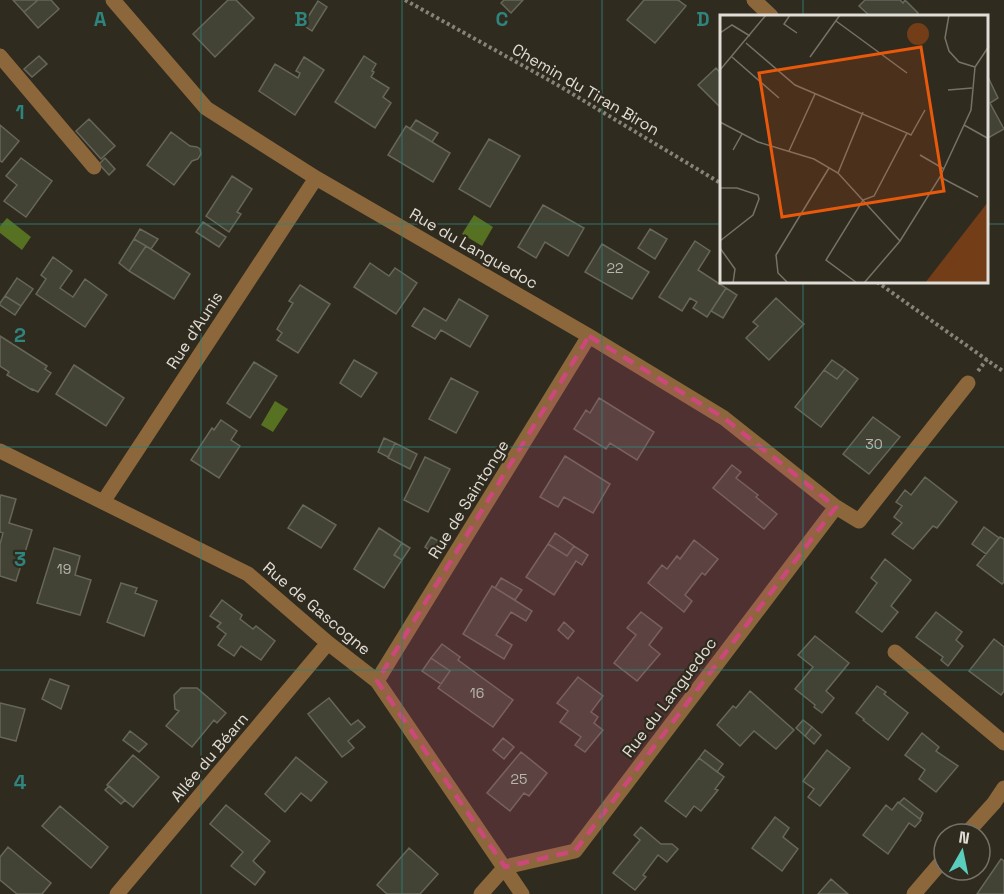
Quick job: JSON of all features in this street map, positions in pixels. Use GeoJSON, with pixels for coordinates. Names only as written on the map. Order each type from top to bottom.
{"type":"FeatureCollection","features":[{"type":"Feature","properties":{"kind":"street","name":"Rue du Languedoc"},"geometry":{"type":"LineString","coordinates":[[113,0],[207,108],[316,178],[589,336],[724,418],[836,507],[859,520],[968,383]]}},
{"type":"Feature","properties":{"kind":"street"},"geometry":{"type":"LineString","coordinates":[[754,0],[770,15]]}},
{"type":"Feature","properties":{"kind":"street"},"geometry":{"type":"LineString","coordinates":[[0,56],[94,167]]}},
{"type":"Feature","properties":{"kind":"street","name":"Rue d'Aunis"},"geometry":{"type":"LineString","coordinates":[[103,502],[316,178]]}},
{"type":"Feature","properties":{"kind":"street","name":"Rue de Saintonge"},"geometry":{"type":"LineString","coordinates":[[377,681],[589,336]]}},
{"type":"Feature","properties":{"kind":"street","name":"Rue de Gascogne"},"geometry":{"type":"LineString","coordinates":[[0,451],[248,574],[328,643],[377,681],[522,894]]}},
{"type":"Feature","properties":{"kind":"street","name":"Rue du Languedoc"},"geometry":{"type":"LineString","coordinates":[[504,867],[575,851],[836,507]]}},
{"type":"Feature","properties":{"kind":"street","name":"Allée du Béarn"},"geometry":{"type":"LineString","coordinates":[[117,894],[328,643]]}},
{"type":"Feature","properties":{"kind":"street"},"geometry":{"type":"LineString","coordinates":[[895,652],[1004,743]]}},
{"type":"Feature","properties":{"kind":"street"},"geometry":{"type":"LineString","coordinates":[[980,822],[999,806],[1004,788]]}},
{"type":"Feature","properties":{"kind":"street"},"geometry":{"type":"LineString","coordinates":[[482,894],[504,867]]}},
{"type":"Feature","properties":{"kind":"street"},"geometry":{"type":"LineString","coordinates":[[914,894],[932,873]]}},
{"type":"Feature","properties":{"kind":"path","name":"Chemin du Tiran Biron"},"geometry":{"type":"LineString","coordinates":[[405,0],[556,84],[720,183]]}},
{"type":"Feature","properties":{"kind":"path"},"geometry":{"type":"LineString","coordinates":[[880,284],[1004,372]]}},
{"type":"Feature","properties":{"kind":"highlighted area"},"geometry":{"type":"Polygon","coordinates":[[[589,336],[724,418],[836,507],[575,851],[505,867],[377,681],[589,336]]]}},
{"type":"Feature","properties":{"kind":"shaded area"},"geometry":{"type":"Polygon","coordinates":[[[474,215],[493,227],[482,246],[462,234],[474,215]]]}},
{"type":"Feature","properties":{"kind":"shaded area"},"geometry":{"type":"Polygon","coordinates":[[[7,218],[31,237],[22,250],[0,233],[0,226],[7,218]]]}},
{"type":"Feature","properties":{"kind":"shaded area"},"geometry":{"type":"Polygon","coordinates":[[[275,401],[288,409],[273,432],[261,425],[275,401]]]}},
{"type":"Feature","properties":{"kind":"building"},"geometry":{"type":"Polygon","coordinates":[[[13,0],[38,0],[24,12],[13,0]]]}},
{"type":"Feature","properties":{"kind":"building"},"geometry":{"type":"Polygon","coordinates":[[[38,0],[51,0],[59,9],[38,28],[24,12],[38,0]]]}},
{"type":"Feature","properties":{"kind":"building"},"geometry":{"type":"Polygon","coordinates":[[[228,0],[236,0],[254,18],[215,57],[193,34],[228,0]]]}},
{"type":"Feature","properties":{"kind":"building"},"geometry":{"type":"Polygon","coordinates":[[[504,0],[523,0],[511,13],[501,3],[504,0]]]}},
{"type":"Feature","properties":{"kind":"building"},"geometry":{"type":"Polygon","coordinates":[[[644,0],[678,0],[686,6],[655,43],[627,20],[644,0]]]}},
{"type":"Feature","properties":{"kind":"building"},"geometry":{"type":"Polygon","coordinates":[[[865,0],[900,0],[903,3],[905,0],[918,13],[916,15],[869,15],[859,6],[865,0]]]}},
{"type":"Feature","properties":{"kind":"building"},"geometry":{"type":"Polygon","coordinates":[[[318,1],[327,7],[312,31],[303,25],[318,1]]]}},
{"type":"Feature","properties":{"kind":"building"},"geometry":{"type":"Polygon","coordinates":[[[39,56],[47,64],[32,77],[24,69],[39,56]]]}},
{"type":"Feature","properties":{"kind":"building"},"geometry":{"type":"Polygon","coordinates":[[[364,56],[376,64],[371,77],[389,88],[383,97],[391,103],[375,128],[335,102],[364,56]]]}},
{"type":"Feature","properties":{"kind":"building"},"geometry":{"type":"Polygon","coordinates":[[[304,57],[324,70],[295,115],[259,91],[275,64],[298,78],[300,73],[296,71],[304,57]]]}},
{"type":"Feature","properties":{"kind":"building"},"geometry":{"type":"Polygon","coordinates":[[[716,68],[720,73],[720,107],[698,85],[716,68]]]}},
{"type":"Feature","properties":{"kind":"building"},"geometry":{"type":"Polygon","coordinates":[[[989,79],[998,98],[990,103],[1004,129],[989,137],[989,79]]]}},
{"type":"Feature","properties":{"kind":"building"},"geometry":{"type":"Polygon","coordinates":[[[89,119],[115,146],[101,159],[76,131],[89,119]]]}},
{"type":"Feature","properties":{"kind":"building"},"geometry":{"type":"Polygon","coordinates":[[[416,120],[438,133],[432,142],[410,129],[416,120]]]}},
{"type":"Feature","properties":{"kind":"building"},"geometry":{"type":"Polygon","coordinates":[[[0,125],[19,141],[2,162],[0,161],[0,125]]]}},
{"type":"Feature","properties":{"kind":"building"},"geometry":{"type":"Polygon","coordinates":[[[406,126],[450,153],[433,182],[388,155],[406,126]]]}},
{"type":"Feature","properties":{"kind":"building"},"geometry":{"type":"Polygon","coordinates":[[[171,132],[190,146],[200,149],[201,154],[198,159],[192,161],[174,185],[147,165],[171,132]]]}},
{"type":"Feature","properties":{"kind":"building"},"geometry":{"type":"Polygon","coordinates":[[[489,139],[520,156],[490,207],[459,189],[489,139]]]}},
{"type":"Feature","properties":{"kind":"building"},"geometry":{"type":"Polygon","coordinates":[[[21,158],[52,181],[26,217],[4,201],[17,185],[6,176],[21,158]]]}},
{"type":"Feature","properties":{"kind":"building"},"geometry":{"type":"Polygon","coordinates":[[[105,158],[115,169],[109,175],[99,164],[105,158]]]}},
{"type":"Feature","properties":{"kind":"building"},"geometry":{"type":"Polygon","coordinates":[[[232,176],[252,189],[237,212],[241,214],[229,232],[206,216],[232,176]]]}},
{"type":"Feature","properties":{"kind":"building"},"geometry":{"type":"Polygon","coordinates":[[[543,205],[584,228],[568,256],[545,242],[536,258],[518,247],[543,205]]]}},
{"type":"Feature","properties":{"kind":"building"},"geometry":{"type":"Polygon","coordinates":[[[203,222],[226,237],[219,247],[196,232],[203,222]]]}},
{"type":"Feature","properties":{"kind":"building"},"geometry":{"type":"Polygon","coordinates":[[[140,229],[158,239],[151,249],[134,239],[140,229]]]}},
{"type":"Feature","properties":{"kind":"building"},"geometry":{"type":"Polygon","coordinates":[[[650,229],[667,239],[655,259],[638,248],[650,229]]]}},
{"type":"Feature","properties":{"kind":"building"},"geometry":{"type":"Polygon","coordinates":[[[134,239],[146,246],[129,271],[119,263],[134,239]]]}},
{"type":"Feature","properties":{"kind":"building"},"geometry":{"type":"Polygon","coordinates":[[[695,241],[710,251],[698,270],[726,288],[707,317],[693,308],[697,302],[690,298],[682,311],[659,297],[695,241]]]}},
{"type":"Feature","properties":{"kind":"building"},"geometry":{"type":"Polygon","coordinates":[[[602,244],[649,272],[632,299],[585,272],[602,244]]]}},
{"type":"Feature","properties":{"kind":"building"},"geometry":{"type":"Polygon","coordinates":[[[146,246],[190,274],[174,299],[129,271],[146,246]]]}},
{"type":"Feature","properties":{"kind":"building"},"geometry":{"type":"Polygon","coordinates":[[[53,257],[72,271],[60,288],[73,297],[85,279],[107,295],[85,327],[36,294],[46,279],[41,275],[53,257]]]}},
{"type":"Feature","properties":{"kind":"building"},"geometry":{"type":"Polygon","coordinates":[[[370,263],[389,276],[395,268],[417,283],[396,314],[354,287],[370,263]]]}},
{"type":"Feature","properties":{"kind":"building"},"geometry":{"type":"Polygon","coordinates":[[[17,278],[33,289],[21,306],[5,296],[17,278]]]}},
{"type":"Feature","properties":{"kind":"building"},"geometry":{"type":"Polygon","coordinates":[[[300,285],[330,304],[298,353],[277,340],[282,333],[277,329],[293,303],[289,301],[300,285]]]}},
{"type":"Feature","properties":{"kind":"building"},"geometry":{"type":"Polygon","coordinates":[[[726,288],[737,295],[723,318],[711,311],[726,288]]]}},
{"type":"Feature","properties":{"kind":"building"},"geometry":{"type":"Polygon","coordinates":[[[5,296],[21,306],[15,315],[0,305],[5,296]]]}},
{"type":"Feature","properties":{"kind":"building"},"geometry":{"type":"Polygon","coordinates":[[[776,298],[804,324],[769,360],[746,338],[758,326],[753,322],[776,298]]]}},
{"type":"Feature","properties":{"kind":"building"},"geometry":{"type":"Polygon","coordinates":[[[459,299],[488,316],[470,347],[441,330],[435,339],[412,326],[424,308],[446,321],[459,299]]]}},
{"type":"Feature","properties":{"kind":"building"},"geometry":{"type":"Polygon","coordinates":[[[0,336],[47,366],[45,369],[51,373],[38,392],[7,375],[9,372],[0,366],[0,336]]]}},
{"type":"Feature","properties":{"kind":"building"},"geometry":{"type":"Polygon","coordinates":[[[354,360],[377,373],[361,397],[340,383],[354,360]]]}},
{"type":"Feature","properties":{"kind":"building"},"geometry":{"type":"Polygon","coordinates":[[[832,360],[845,369],[837,379],[824,370],[832,360]]]}},
{"type":"Feature","properties":{"kind":"building"},"geometry":{"type":"Polygon","coordinates":[[[254,362],[277,376],[250,418],[227,403],[254,362]]]}},
{"type":"Feature","properties":{"kind":"building"},"geometry":{"type":"Polygon","coordinates":[[[74,365],[124,398],[106,426],[56,394],[74,365]]]}},
{"type":"Feature","properties":{"kind":"building"},"geometry":{"type":"Polygon","coordinates":[[[845,369],[858,379],[821,427],[795,407],[824,370],[837,379],[845,369]]]}},
{"type":"Feature","properties":{"kind":"building"},"geometry":{"type":"Polygon","coordinates":[[[451,378],[478,392],[456,433],[429,419],[451,378]]]}},
{"type":"Feature","properties":{"kind":"building"},"geometry":{"type":"Polygon","coordinates":[[[599,398],[654,432],[637,460],[610,443],[606,449],[574,429],[586,410],[590,413],[599,398]]]}},
{"type":"Feature","properties":{"kind":"building"},"geometry":{"type":"Polygon","coordinates":[[[873,417],[900,437],[869,474],[843,454],[873,417]]]}},
{"type":"Feature","properties":{"kind":"building"},"geometry":{"type":"Polygon","coordinates":[[[221,420],[237,431],[231,440],[240,446],[219,478],[191,460],[212,428],[214,430],[221,420]]]}},
{"type":"Feature","properties":{"kind":"building"},"geometry":{"type":"Polygon","coordinates":[[[384,438],[395,443],[388,457],[378,452],[384,438]]]}},
{"type":"Feature","properties":{"kind":"building"},"geometry":{"type":"Polygon","coordinates":[[[395,443],[417,454],[410,469],[388,458],[395,443]]]}},
{"type":"Feature","properties":{"kind":"building"},"geometry":{"type":"Polygon","coordinates":[[[565,456],[610,484],[593,513],[564,497],[558,507],[540,497],[565,456]]]}},
{"type":"Feature","properties":{"kind":"building"},"geometry":{"type":"Polygon","coordinates":[[[425,457],[450,469],[428,512],[404,500],[425,457]]]}},
{"type":"Feature","properties":{"kind":"building"},"geometry":{"type":"Polygon","coordinates":[[[732,465],[741,472],[736,478],[777,514],[764,529],[713,488],[732,465]]]}},
{"type":"Feature","properties":{"kind":"building"},"geometry":{"type":"Polygon","coordinates":[[[925,477],[957,502],[937,528],[933,526],[913,549],[892,534],[902,523],[894,517],[902,506],[896,502],[905,490],[911,495],[925,477]]]}},
{"type":"Feature","properties":{"kind":"building"},"geometry":{"type":"Polygon","coordinates":[[[1,495],[16,499],[9,523],[32,530],[16,581],[0,576],[0,544],[3,533],[0,532],[1,495]]]}},
{"type":"Feature","properties":{"kind":"building"},"geometry":{"type":"Polygon","coordinates":[[[303,505],[336,525],[321,548],[288,528],[303,505]]]}},
{"type":"Feature","properties":{"kind":"building"},"geometry":{"type":"Polygon","coordinates":[[[984,527],[999,538],[986,554],[972,544],[984,527]]]}},
{"type":"Feature","properties":{"kind":"building"},"geometry":{"type":"Polygon","coordinates":[[[379,528],[402,543],[394,555],[402,560],[384,588],[354,569],[379,528]]]}},
{"type":"Feature","properties":{"kind":"building"},"geometry":{"type":"Polygon","coordinates":[[[555,533],[574,546],[567,556],[548,544],[555,533]]]}},
{"type":"Feature","properties":{"kind":"building"},"geometry":{"type":"Polygon","coordinates":[[[431,537],[442,543],[435,554],[425,547],[431,537]]]}},
{"type":"Feature","properties":{"kind":"building"},"geometry":{"type":"Polygon","coordinates":[[[1000,537],[1004,539],[1004,582],[1002,584],[977,565],[1000,537]]]}},
{"type":"Feature","properties":{"kind":"building"},"geometry":{"type":"Polygon","coordinates":[[[694,540],[718,559],[705,575],[702,573],[685,595],[692,601],[684,612],[648,583],[662,565],[667,569],[677,556],[680,559],[694,540]]]}},
{"type":"Feature","properties":{"kind":"building"},"geometry":{"type":"Polygon","coordinates":[[[402,543],[410,548],[402,560],[394,555],[402,543]]]}},
{"type":"Feature","properties":{"kind":"building"},"geometry":{"type":"Polygon","coordinates":[[[548,544],[567,556],[574,546],[588,555],[582,565],[576,561],[554,595],[526,577],[548,544]]]}},
{"type":"Feature","properties":{"kind":"building"},"geometry":{"type":"Polygon","coordinates":[[[54,548],[80,556],[75,575],[91,580],[80,615],[37,603],[54,548]]]}},
{"type":"Feature","properties":{"kind":"building"},"geometry":{"type":"Polygon","coordinates":[[[885,559],[911,580],[891,606],[898,612],[882,632],[856,612],[877,583],[871,578],[885,559]]]}},
{"type":"Feature","properties":{"kind":"building"},"geometry":{"type":"Polygon","coordinates":[[[501,578],[522,590],[515,600],[495,588],[501,578]]]}},
{"type":"Feature","properties":{"kind":"building"},"geometry":{"type":"Polygon","coordinates":[[[121,583],[137,588],[135,593],[157,601],[144,636],[107,622],[121,583]]]}},
{"type":"Feature","properties":{"kind":"building"},"geometry":{"type":"Polygon","coordinates":[[[492,586],[532,611],[526,621],[511,612],[496,635],[512,645],[504,659],[463,634],[492,586]]]}},
{"type":"Feature","properties":{"kind":"building"},"geometry":{"type":"Polygon","coordinates":[[[222,600],[242,615],[240,619],[253,629],[256,626],[275,641],[261,660],[241,646],[234,656],[218,645],[226,634],[217,627],[221,623],[210,616],[222,600]]]}},
{"type":"Feature","properties":{"kind":"building"},"geometry":{"type":"Polygon","coordinates":[[[641,612],[662,628],[649,645],[660,654],[637,681],[614,663],[636,635],[627,628],[641,612]]]}},
{"type":"Feature","properties":{"kind":"building"},"geometry":{"type":"Polygon","coordinates":[[[936,612],[962,632],[956,640],[963,646],[948,666],[941,660],[943,657],[916,637],[936,612]]]}},
{"type":"Feature","properties":{"kind":"building"},"geometry":{"type":"Polygon","coordinates":[[[564,622],[574,631],[568,639],[558,630],[564,622]]]}},
{"type":"Feature","properties":{"kind":"building"},"geometry":{"type":"Polygon","coordinates":[[[815,636],[849,663],[826,691],[834,698],[822,713],[795,689],[813,667],[798,655],[815,636]]]}},
{"type":"Feature","properties":{"kind":"building"},"geometry":{"type":"Polygon","coordinates":[[[994,639],[1004,647],[1004,691],[1001,695],[969,671],[994,639]]]}},
{"type":"Feature","properties":{"kind":"building"},"geometry":{"type":"Polygon","coordinates":[[[442,644],[460,657],[458,660],[513,700],[493,727],[438,688],[450,671],[431,658],[442,644]]]}},
{"type":"Feature","properties":{"kind":"building"},"geometry":{"type":"Polygon","coordinates":[[[431,658],[450,671],[441,684],[422,671],[431,658]]]}},
{"type":"Feature","properties":{"kind":"building"},"geometry":{"type":"Polygon","coordinates":[[[578,677],[603,696],[591,712],[598,717],[594,723],[603,730],[585,752],[575,745],[581,737],[560,722],[568,711],[557,703],[578,677]]]}},
{"type":"Feature","properties":{"kind":"building"},"geometry":{"type":"Polygon","coordinates":[[[50,679],[69,686],[61,709],[42,699],[50,679]]]}},
{"type":"Feature","properties":{"kind":"building"},"geometry":{"type":"Polygon","coordinates":[[[877,686],[908,713],[888,740],[856,713],[877,686]]]}},
{"type":"Feature","properties":{"kind":"building"},"geometry":{"type":"Polygon","coordinates":[[[181,688],[197,688],[226,713],[217,723],[214,720],[192,747],[166,726],[179,711],[175,709],[174,695],[181,688]]]}},
{"type":"Feature","properties":{"kind":"building"},"geometry":{"type":"Polygon","coordinates":[[[750,691],[794,730],[776,749],[754,731],[740,746],[717,725],[750,691]]]}},
{"type":"Feature","properties":{"kind":"building"},"geometry":{"type":"Polygon","coordinates":[[[329,698],[351,725],[358,720],[365,727],[348,741],[354,748],[342,757],[308,714],[329,698]]]}},
{"type":"Feature","properties":{"kind":"building"},"geometry":{"type":"Polygon","coordinates":[[[0,703],[25,709],[16,741],[0,737],[0,703]]]}},
{"type":"Feature","properties":{"kind":"building"},"geometry":{"type":"Polygon","coordinates":[[[803,720],[812,727],[805,736],[796,728],[803,720]]]}},
{"type":"Feature","properties":{"kind":"building"},"geometry":{"type":"Polygon","coordinates":[[[812,727],[821,735],[814,744],[805,736],[812,727]]]}},
{"type":"Feature","properties":{"kind":"building"},"geometry":{"type":"Polygon","coordinates":[[[130,731],[147,744],[139,752],[123,740],[130,731]]]}},
{"type":"Feature","properties":{"kind":"building"},"geometry":{"type":"Polygon","coordinates":[[[922,733],[939,747],[936,751],[958,766],[936,792],[919,779],[925,770],[905,755],[922,733]]]}},
{"type":"Feature","properties":{"kind":"building"},"geometry":{"type":"Polygon","coordinates":[[[503,738],[514,747],[504,759],[493,750],[503,738]]]}},
{"type":"Feature","properties":{"kind":"building"},"geometry":{"type":"Polygon","coordinates":[[[705,750],[723,764],[717,772],[699,758],[705,750]]]}},
{"type":"Feature","properties":{"kind":"building"},"geometry":{"type":"Polygon","coordinates":[[[827,750],[850,768],[820,806],[808,797],[814,789],[803,781],[827,750]]]}},
{"type":"Feature","properties":{"kind":"building"},"geometry":{"type":"Polygon","coordinates":[[[521,752],[547,773],[529,796],[524,793],[510,811],[487,793],[521,752]]]}},
{"type":"Feature","properties":{"kind":"building"},"geometry":{"type":"Polygon","coordinates":[[[133,755],[159,777],[133,807],[107,785],[133,755]]]}},
{"type":"Feature","properties":{"kind":"building"},"geometry":{"type":"Polygon","coordinates":[[[296,757],[327,782],[311,801],[301,793],[285,812],[265,794],[296,757]]]}},
{"type":"Feature","properties":{"kind":"building"},"geometry":{"type":"Polygon","coordinates":[[[699,758],[724,777],[715,789],[718,790],[701,811],[694,806],[686,817],[665,801],[699,758]]]}},
{"type":"Feature","properties":{"kind":"building"},"geometry":{"type":"Polygon","coordinates":[[[109,786],[125,800],[121,804],[105,790],[109,786]]]}},
{"type":"Feature","properties":{"kind":"building"},"geometry":{"type":"Polygon","coordinates":[[[904,798],[923,813],[920,819],[899,803],[904,798]]]}},
{"type":"Feature","properties":{"kind":"building"},"geometry":{"type":"Polygon","coordinates":[[[898,802],[921,820],[915,827],[909,823],[888,854],[863,835],[886,805],[892,810],[898,802]]]}},
{"type":"Feature","properties":{"kind":"building"},"geometry":{"type":"Polygon","coordinates":[[[226,805],[270,841],[253,861],[265,872],[255,885],[231,866],[243,852],[210,824],[226,805]]]}},
{"type":"Feature","properties":{"kind":"building"},"geometry":{"type":"Polygon","coordinates":[[[60,806],[108,847],[91,868],[42,826],[60,806]]]}},
{"type":"Feature","properties":{"kind":"building"},"geometry":{"type":"Polygon","coordinates":[[[775,817],[789,828],[783,837],[798,849],[782,871],[752,848],[775,817]]]}},
{"type":"Feature","properties":{"kind":"building"},"geometry":{"type":"Polygon","coordinates":[[[641,827],[661,844],[672,844],[678,849],[667,862],[658,855],[643,875],[646,877],[635,890],[613,873],[640,840],[634,835],[641,827]]]}},
{"type":"Feature","properties":{"kind":"building"},"geometry":{"type":"Polygon","coordinates":[[[8,847],[51,883],[42,894],[17,894],[0,880],[0,857],[8,847]]]}},
{"type":"Feature","properties":{"kind":"building"},"geometry":{"type":"Polygon","coordinates":[[[409,848],[438,874],[420,894],[387,894],[377,885],[409,848]]]}},
{"type":"Feature","properties":{"kind":"building"},"geometry":{"type":"Polygon","coordinates":[[[1001,859],[1004,861],[1004,894],[977,894],[985,882],[992,882],[992,872],[1001,859]]]}},
{"type":"Feature","properties":{"kind":"building"},"geometry":{"type":"Polygon","coordinates":[[[831,879],[848,894],[818,894],[831,879]]]}}]}
